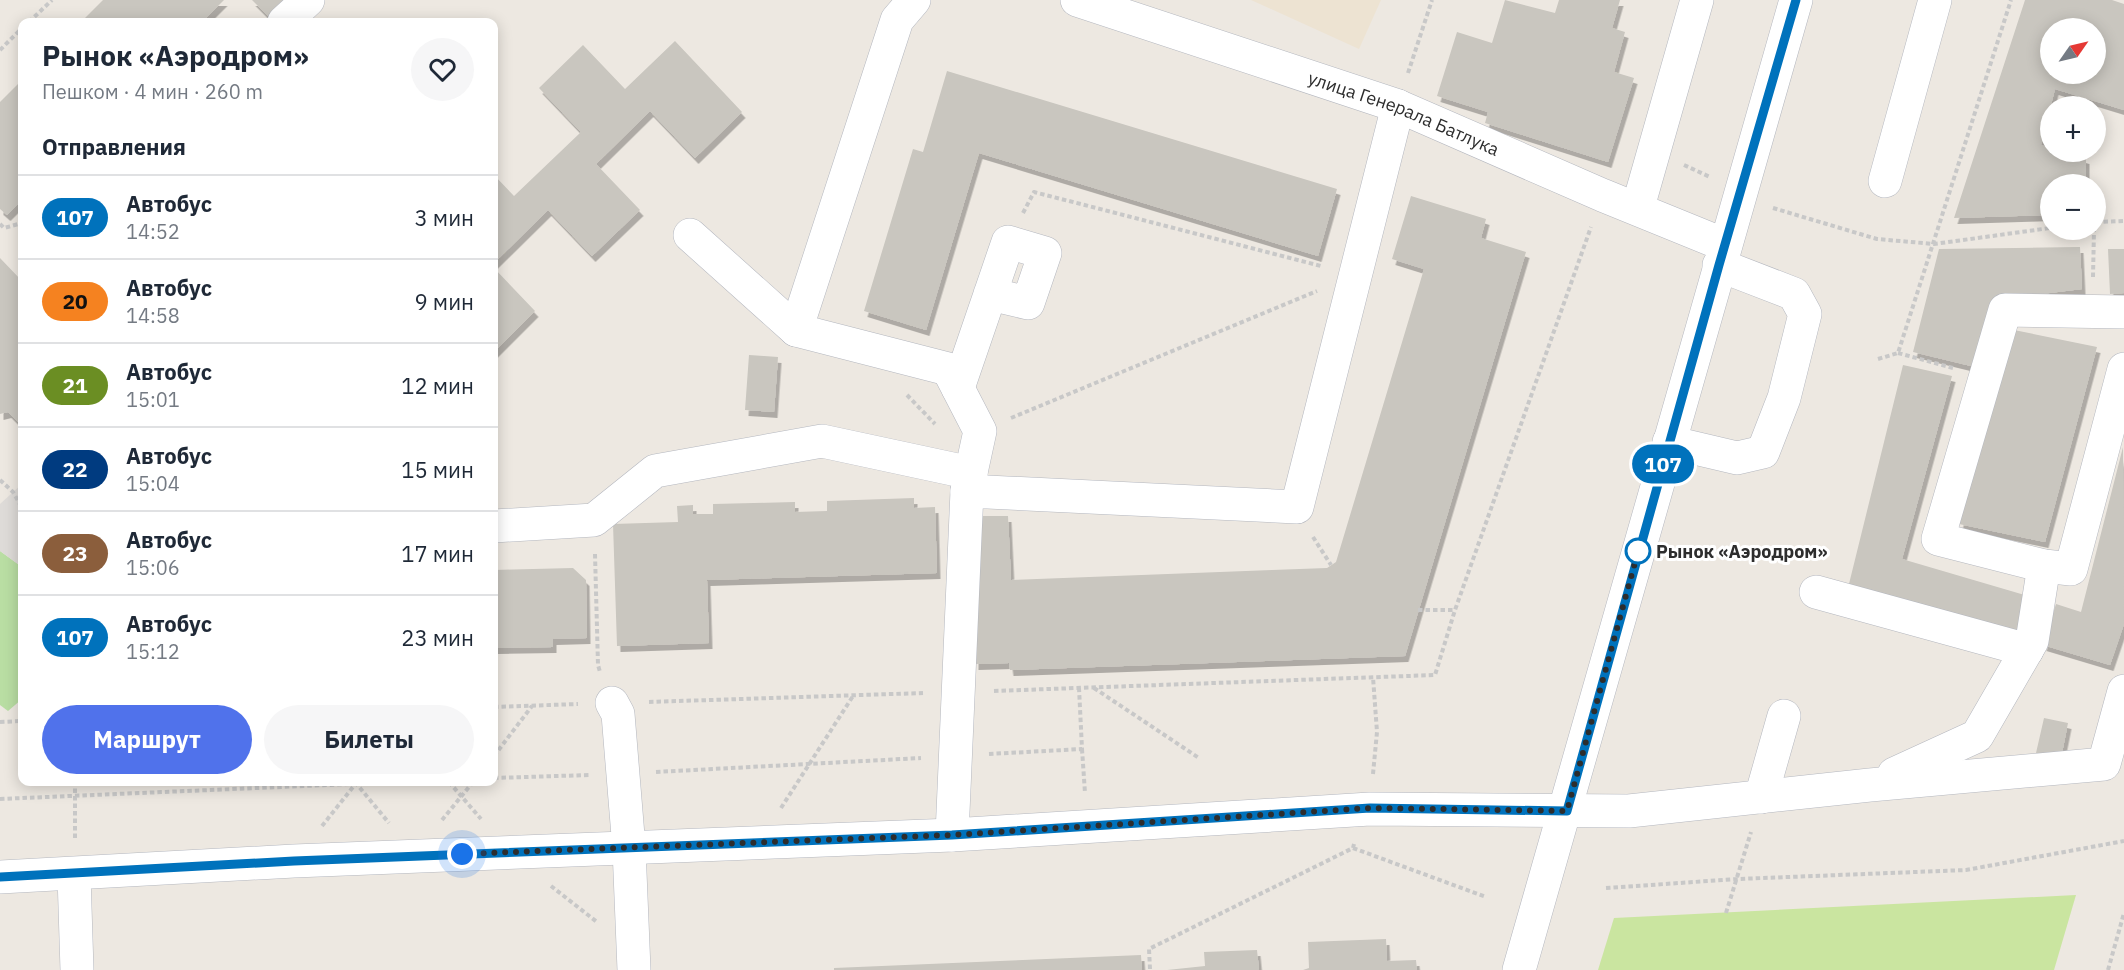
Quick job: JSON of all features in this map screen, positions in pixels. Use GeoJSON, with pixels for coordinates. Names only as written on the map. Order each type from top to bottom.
{"type":"FeatureCollection","features":[{"type":"Feature","properties":{"kind":"street"},"geometry":{"type":"LineString","coordinates":[[288,18],[308,0]]}},
{"type":"Feature","properties":{"kind":"street"},"geometry":{"type":"LineString","coordinates":[[796,330],[897,20],[914,0]]}},
{"type":"Feature","properties":{"kind":"street","name":"улица Генерала Батлука"},"geometry":{"type":"LineString","coordinates":[[1077,0],[1398,106],[1602,195],[1638,207],[1794,294],[1804,314],[1784,398],[1763,452],[1737,458],[1669,442]]}},
{"type":"Feature","properties":{"kind":"street"},"geometry":{"type":"LineString","coordinates":[[1638,207],[1697,0]]}},
{"type":"Feature","properties":{"kind":"street"},"geometry":{"type":"LineString","coordinates":[[1519,970],[1567,811],[1669,442],[1796,0]]}},
{"type":"Feature","properties":{"kind":"street"},"geometry":{"type":"LineString","coordinates":[[1885,181],[1935,0]]}},
{"type":"Feature","properties":{"kind":"street"},"geometry":{"type":"LineString","coordinates":[[498,526],[594,520],[655,471],[822,441],[973,464],[1297,507],[1398,106]]}},
{"type":"Feature","properties":{"kind":"street"},"geometry":{"type":"LineString","coordinates":[[690,235],[796,330],[948,369],[958,388],[973,464],[952,835]]}},
{"type":"Feature","properties":{"kind":"street"},"geometry":{"type":"LineString","coordinates":[[958,388],[1008,242]]}},
{"type":"Feature","properties":{"kind":"street"},"geometry":{"type":"LineString","coordinates":[[2108,312],[2005,310],[1938,539],[2043,566],[2071,569],[2124,369]]}},
{"type":"Feature","properties":{"kind":"street"},"geometry":{"type":"LineString","coordinates":[[1870,784],[1977,736],[2032,641],[2043,566]]}},
{"type":"Feature","properties":{"kind":"street"},"geometry":{"type":"LineString","coordinates":[[1816,592],[2027,650]]}},
{"type":"Feature","properties":{"kind":"street"},"geometry":{"type":"LineString","coordinates":[[0,877],[74,875],[294,861],[952,835],[1370,808],[1629,811],[1870,784],[2104,764],[2124,691]]}},
{"type":"Feature","properties":{"kind":"street"},"geometry":{"type":"LineString","coordinates":[[612,703],[618,714],[629,848],[634,960]]}},
{"type":"Feature","properties":{"kind":"street"},"geometry":{"type":"LineString","coordinates":[[1761,796],[1784,716]]}},
{"type":"Feature","properties":{"kind":"street"},"geometry":{"type":"LineString","coordinates":[[74,875],[77,970]]}},
{"type":"Feature","properties":{"kind":"path"},"geometry":{"type":"LineString","coordinates":[[33,18],[52,0]]}},
{"type":"Feature","properties":{"kind":"path"},"geometry":{"type":"LineString","coordinates":[[1398,106],[1432,0]]}},
{"type":"Feature","properties":{"kind":"path"},"geometry":{"type":"LineString","coordinates":[[1898,353],[1920,279],[1934,244],[2012,0]]}},
{"type":"Feature","properties":{"kind":"path"},"geometry":{"type":"LineString","coordinates":[[0,50],[18,32]]}},
{"type":"Feature","properties":{"kind":"path"},"geometry":{"type":"LineString","coordinates":[[1654,150],[1775,209],[1877,239],[1934,244],[2040,229]]}},
{"type":"Feature","properties":{"kind":"path"},"geometry":{"type":"LineString","coordinates":[[1008,242],[1034,192],[1355,274]]}},
{"type":"Feature","properties":{"kind":"path"},"geometry":{"type":"LineString","coordinates":[[1435,675],[1455,610],[1602,195]]}},
{"type":"Feature","properties":{"kind":"path"},"geometry":{"type":"LineString","coordinates":[[2106,221],[2124,220]]}},
{"type":"Feature","properties":{"kind":"path"},"geometry":{"type":"LineString","coordinates":[[0,224],[4,228],[18,224]]}},
{"type":"Feature","properties":{"kind":"path"},"geometry":{"type":"LineString","coordinates":[[2096,240],[2108,312]]}},
{"type":"Feature","properties":{"kind":"path"},"geometry":{"type":"LineString","coordinates":[[899,387],[973,464],[1355,274]]}},
{"type":"Feature","properties":{"kind":"path"},"geometry":{"type":"LineString","coordinates":[[1878,359],[1898,353],[1985,377]]}},
{"type":"Feature","properties":{"kind":"path"},"geometry":{"type":"LineString","coordinates":[[0,480],[13,492],[18,501]]}},
{"type":"Feature","properties":{"kind":"path"},"geometry":{"type":"LineString","coordinates":[[594,520],[598,665],[612,703]]}},
{"type":"Feature","properties":{"kind":"path"},"geometry":{"type":"LineString","coordinates":[[1418,610],[1455,610]]}},
{"type":"Feature","properties":{"kind":"path"},"geometry":{"type":"LineString","coordinates":[[1093,687],[1199,758]]}},
{"type":"Feature","properties":{"kind":"path"},"geometry":{"type":"LineString","coordinates":[[1079,688],[1087,827]]}},
{"type":"Feature","properties":{"kind":"path"},"geometry":{"type":"LineString","coordinates":[[760,843],[807,764],[854,695]]}},
{"type":"Feature","properties":{"kind":"path"},"geometry":{"type":"LineString","coordinates":[[498,751],[532,705]]}},
{"type":"Feature","properties":{"kind":"path"},"geometry":{"type":"LineString","coordinates":[[0,722],[18,721]]}},
{"type":"Feature","properties":{"kind":"path"},"geometry":{"type":"LineString","coordinates":[[498,778],[1082,749]]}},
{"type":"Feature","properties":{"kind":"path"},"geometry":{"type":"LineString","coordinates":[[74,875],[75,786]]}},
{"type":"Feature","properties":{"kind":"path"},"geometry":{"type":"LineString","coordinates":[[0,799],[276,786]]}},
{"type":"Feature","properties":{"kind":"path"},"geometry":{"type":"LineString","coordinates":[[294,861],[353,786]]}},
{"type":"Feature","properties":{"kind":"path"},"geometry":{"type":"LineString","coordinates":[[359,786],[416,856]]}},
{"type":"Feature","properties":{"kind":"path"},"geometry":{"type":"LineString","coordinates":[[1726,912],[1738,879],[1761,796]]}},
{"type":"Feature","properties":{"kind":"path"},"geometry":{"type":"LineString","coordinates":[[1606,888],[1738,879],[1966,870],[2124,841]]}},
{"type":"Feature","properties":{"kind":"path"},"geometry":{"type":"LineString","coordinates":[[1353,848],[1486,897]]}},
{"type":"Feature","properties":{"kind":"path"},"geometry":{"type":"LineString","coordinates":[[509,853],[634,960]]}},
{"type":"Feature","properties":{"kind":"path"},"geometry":{"type":"LineString","coordinates":[[2108,970],[2124,913]]}},
{"type":"Feature","properties":{"kind":"shaded area"},"geometry":{"type":"Polygon","coordinates":[[[1251,0],[1381,0],[1359,49],[1251,0]]]}},
{"type":"Feature","properties":{"kind":"shaded area"},"geometry":{"type":"Polygon","coordinates":[[[18,488],[18,564],[0,551],[0,504],[18,488]]]}},
{"type":"Feature","properties":{"kind":"green space"},"geometry":{"type":"Polygon","coordinates":[[[0,551],[18,564],[18,702],[8,711],[0,705],[0,551]]]}},
{"type":"Feature","properties":{"kind":"green space"},"geometry":{"type":"Polygon","coordinates":[[[2076,895],[2054,970],[1598,970],[1614,918],[2076,895]]]}},
{"type":"Feature","properties":{"kind":"building"},"geometry":{"type":"Polygon","coordinates":[[[103,0],[224,0],[206,18],[85,18],[103,0]]]}},
{"type":"Feature","properties":{"kind":"building"},"geometry":{"type":"Polygon","coordinates":[[[252,0],[300,0],[279,18],[270,18],[252,0]]]}},
{"type":"Feature","properties":{"kind":"building"},"geometry":{"type":"Polygon","coordinates":[[[1505,0],[1555,13],[1559,0],[1620,0],[1612,28],[1625,32],[1614,72],[1634,78],[1608,162],[1485,123],[1488,112],[1437,96],[1457,32],[1492,43],[1505,0]]]}},
{"type":"Feature","properties":{"kind":"building"},"geometry":{"type":"Polygon","coordinates":[[[2025,0],[2112,0],[2124,4],[2124,110],[2106,105],[2106,96],[2078,96],[2055,89],[2053,96],[2040,96],[2040,162],[2086,162],[2086,174],[2040,174],[2040,215],[1954,218],[2025,0]]]}},
{"type":"Feature","properties":{"kind":"building"},"geometry":{"type":"Polygon","coordinates":[[[675,41],[742,112],[695,158],[650,111],[596,164],[640,210],[592,256],[548,210],[498,259],[498,179],[514,196],[581,132],[539,88],[583,45],[625,89],[675,41]]]}},
{"type":"Feature","properties":{"kind":"building"},"geometry":{"type":"Polygon","coordinates":[[[947,71],[1337,189],[1318,256],[979,153],[926,330],[864,311],[913,149],[923,152],[947,71]]]}},
{"type":"Feature","properties":{"kind":"building"},"geometry":{"type":"Polygon","coordinates":[[[18,84],[18,204],[7,215],[0,209],[0,102],[18,84]]]}},
{"type":"Feature","properties":{"kind":"building"},"geometry":{"type":"Polygon","coordinates":[[[1411,196],[1486,219],[1481,238],[1526,252],[1405,656],[1010,670],[1009,663],[975,664],[976,516],[1008,516],[1011,580],[1327,568],[1336,562],[1424,269],[1392,259],[1411,196]]]}},
{"type":"Feature","properties":{"kind":"building"},"geometry":{"type":"Polygon","coordinates":[[[2080,247],[2082,289],[1991,300],[1971,366],[1913,352],[1939,249],[2080,247]]]}},
{"type":"Feature","properties":{"kind":"building"},"geometry":{"type":"Polygon","coordinates":[[[2108,249],[2124,249],[2124,293],[2110,294],[2108,249]]]}},
{"type":"Feature","properties":{"kind":"building"},"geometry":{"type":"Polygon","coordinates":[[[0,258],[18,277],[18,422],[8,412],[0,414],[0,258]]]}},
{"type":"Feature","properties":{"kind":"building"},"geometry":{"type":"Polygon","coordinates":[[[498,272],[535,311],[498,348],[498,272]]]}},
{"type":"Feature","properties":{"kind":"building"},"geometry":{"type":"Polygon","coordinates":[[[2009,329],[2097,347],[2045,542],[1959,524],[2009,329]]]}},
{"type":"Feature","properties":{"kind":"building"},"geometry":{"type":"Polygon","coordinates":[[[749,355],[778,357],[774,412],[745,410],[749,355]]]}},
{"type":"Feature","properties":{"kind":"building"},"geometry":{"type":"Polygon","coordinates":[[[1903,365],[1952,376],[1902,559],[2028,596],[2019,636],[1848,588],[1903,365]]]}},
{"type":"Feature","properties":{"kind":"building"},"geometry":{"type":"Polygon","coordinates":[[[2123,447],[2124,624],[2110,665],[2043,645],[2056,604],[2081,612],[2123,447]]]}},
{"type":"Feature","properties":{"kind":"building"},"geometry":{"type":"Polygon","coordinates":[[[914,498],[914,508],[935,507],[937,573],[707,580],[709,643],[617,646],[613,524],[678,522],[677,506],[693,505],[693,514],[713,514],[713,504],[795,502],[795,512],[827,511],[827,501],[914,498]]]}},
{"type":"Feature","properties":{"kind":"building"},"geometry":{"type":"Polygon","coordinates":[[[573,568],[586,580],[587,638],[553,639],[553,647],[498,648],[498,570],[573,568]]]}},
{"type":"Feature","properties":{"kind":"building"},"geometry":{"type":"Polygon","coordinates":[[[2044,718],[2068,723],[2061,758],[2036,753],[2044,718]]]}},
{"type":"Feature","properties":{"kind":"building"},"geometry":{"type":"Polygon","coordinates":[[[1386,939],[1387,961],[1416,960],[1417,970],[1303,970],[1309,968],[1308,942],[1386,939]]]}},
{"type":"Feature","properties":{"kind":"building"},"geometry":{"type":"Polygon","coordinates":[[[1257,950],[1259,970],[1167,970],[1205,966],[1204,952],[1257,950]]]}},
{"type":"Feature","properties":{"kind":"building"},"geometry":{"type":"Polygon","coordinates":[[[1141,955],[1142,970],[834,970],[834,968],[1141,955]]]}},
{"type":"Feature","properties":{"kind":"bus line","name":"107"},"geometry":{"type":"LineString","coordinates":[[0,877],[74,875],[294,861],[952,835],[1370,808],[1567,811],[1719,265],[1796,0]]}},
{"type":"Feature","properties":{"kind":"place","name":"Рынок «Аэродром»"},"geometry":{"type":"Point","coordinates":[1638,551]}},
{"type":"Feature","properties":{"kind":"route"},"geometry":{"type":"LineString","coordinates":[[462,854],[952,835],[1370,808],[1567,811],[1639,548],[1638,551]]}}]}
